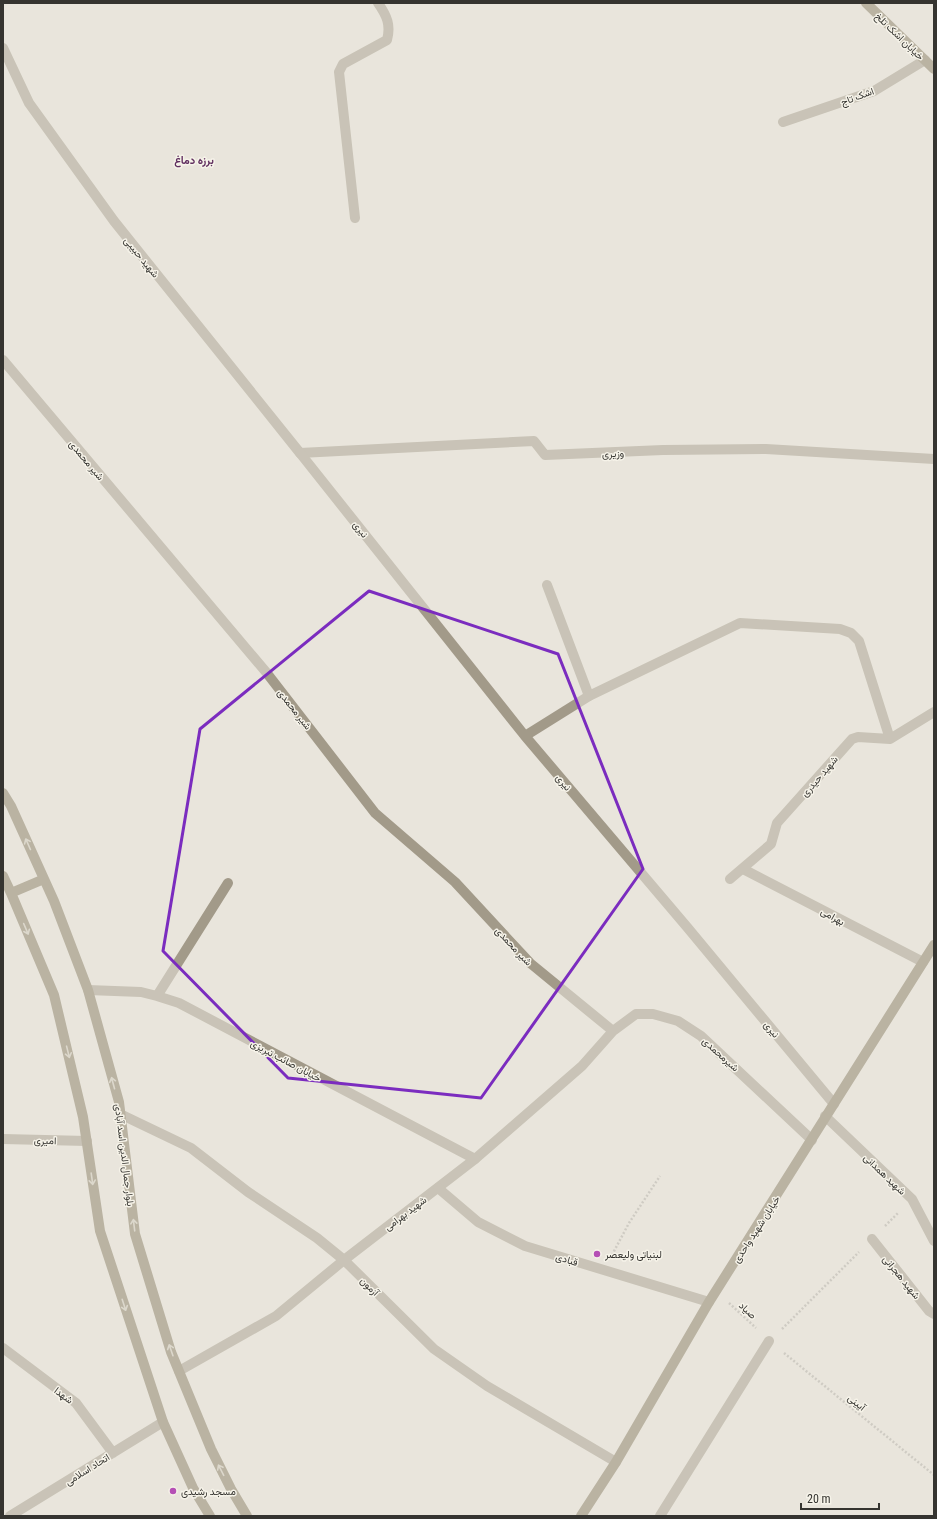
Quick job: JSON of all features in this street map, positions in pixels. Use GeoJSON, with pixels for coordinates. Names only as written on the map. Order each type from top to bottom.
{"type":"FeatureCollection","features":[{"type":"Feature","properties":{"kind":"main road","name":"خیابان اشک تلخ"},"geometry":{"type":"LineString","coordinates":[[866,3],[934,69]]}},
{"type":"Feature","properties":{"kind":"main road","name":"بلوار جمال الدین اسد آبادی"},"geometry":{"type":"LineString","coordinates":[[3,793],[11,806],[44,879],[88,990],[119,1102],[135,1234],[171,1352],[211,1449],[231,1489],[247,1516]]}},
{"type":"Feature","properties":{"kind":"main road"},"geometry":{"type":"LineString","coordinates":[[3,876],[7,893],[54,995],[83,1116],[100,1231],[163,1422],[193,1488],[210,1516]]}},
{"type":"Feature","properties":{"kind":"main road"},"geometry":{"type":"LineString","coordinates":[[7,893],[44,879]]}},
{"type":"Feature","properties":{"kind":"main road","name":"خیابان شهید واحدی"},"geometry":{"type":"LineString","coordinates":[[581,1516],[616,1462],[709,1302],[934,945]]}},
{"type":"Feature","properties":{"kind":"street"},"geometry":{"type":"LineString","coordinates":[[355,218],[339,72],[343,64],[387,40],[390,30],[383,11],[378,3]]}},
{"type":"Feature","properties":{"kind":"street","name":"شهید حبیبی"},"geometry":{"type":"LineString","coordinates":[[3,48],[29,102],[114,221],[300,453]]}},
{"type":"Feature","properties":{"kind":"street","name":"اشک تاج"},"geometry":{"type":"LineString","coordinates":[[783,122],[874,91],[925,60]]}},
{"type":"Feature","properties":{"kind":"street","name":"شیر محمدی"},"geometry":{"type":"LineString","coordinates":[[3,360],[266,672],[375,813],[455,882],[530,963],[613,1031]]}},
{"type":"Feature","properties":{"kind":"street","name":"وزیری"},"geometry":{"type":"LineString","coordinates":[[300,453],[534,441],[544,456],[663,450],[766,449],[934,459]]}},
{"type":"Feature","properties":{"kind":"street","name":"نیری"},"geometry":{"type":"LineString","coordinates":[[300,453],[525,736],[687,927],[834,1104]]}},
{"type":"Feature","properties":{"kind":"street"},"geometry":{"type":"LineString","coordinates":[[547,585],[589,696]]}},
{"type":"Feature","properties":{"kind":"street"},"geometry":{"type":"LineString","coordinates":[[525,736],[589,696],[740,624],[840,629],[851,633],[859,641],[890,739],[934,712]]}},
{"type":"Feature","properties":{"kind":"street","name":"شهید حیدری"},"geometry":{"type":"LineString","coordinates":[[730,879],[771,844],[777,823],[852,739],[858,737],[890,739]]}},
{"type":"Feature","properties":{"kind":"street","name":"بهرامی"},"geometry":{"type":"LineString","coordinates":[[743,869],[923,962]]}},
{"type":"Feature","properties":{"kind":"street"},"geometry":{"type":"LineString","coordinates":[[157,996],[228,883]]}},
{"type":"Feature","properties":{"kind":"street","name":"خیابان صائب تبریزی"},"geometry":{"type":"LineString","coordinates":[[88,990],[141,992],[179,1003],[475,1159]]}},
{"type":"Feature","properties":{"kind":"street","name":"شیرمحمدی"},"geometry":{"type":"LineString","coordinates":[[613,1031],[636,1014],[653,1014],[678,1021],[701,1036],[812,1140]]}},
{"type":"Feature","properties":{"kind":"street","name":"شهید بهرامی"},"geometry":{"type":"LineString","coordinates":[[179,1371],[276,1316],[344,1260],[475,1159],[582,1066],[613,1031]]}},
{"type":"Feature","properties":{"kind":"street","name":"آزمون"},"geometry":{"type":"LineString","coordinates":[[120,1114],[191,1148],[248,1192],[317,1238],[344,1260],[434,1349],[487,1386],[616,1462]]}},
{"type":"Feature","properties":{"kind":"street","name":"شهید همدانی"},"geometry":{"type":"LineString","coordinates":[[825,1116],[912,1199],[934,1241]]}},
{"type":"Feature","properties":{"kind":"street","name":"امیری"},"geometry":{"type":"LineString","coordinates":[[3,1139],[87,1141]]}},
{"type":"Feature","properties":{"kind":"street","name":"قبادی"},"geometry":{"type":"LineString","coordinates":[[438,1188],[478,1222],[525,1246],[709,1302]]}},
{"type":"Feature","properties":{"kind":"street","name":"شهید هجرانی"},"geometry":{"type":"LineString","coordinates":[[872,1239],[929,1311],[934,1314]]}},
{"type":"Feature","properties":{"kind":"street"},"geometry":{"type":"LineString","coordinates":[[660,1516],[769,1341]]}},
{"type":"Feature","properties":{"kind":"street","name":"شهدا"},"geometry":{"type":"LineString","coordinates":[[3,1348],[76,1404],[113,1453]]}},
{"type":"Feature","properties":{"kind":"street","name":"اتحاد اسلامی"},"geometry":{"type":"LineString","coordinates":[[10,1516],[163,1422]]}},
{"type":"Feature","properties":{"kind":"path"},"geometry":{"type":"LineString","coordinates":[[604,1270],[629,1223],[660,1176]]}},
{"type":"Feature","properties":{"kind":"path"},"geometry":{"type":"LineString","coordinates":[[769,1341],[912,1199]]}},
{"type":"Feature","properties":{"kind":"path","name":"صیاد"},"geometry":{"type":"LineString","coordinates":[[716,1291],[769,1341]]}},
{"type":"Feature","properties":{"kind":"path","name":"آیینی"},"geometry":{"type":"LineString","coordinates":[[769,1341],[934,1475]]}},
{"type":"Feature","properties":{"kind":"highlighted area"},"geometry":{"type":"Polygon","coordinates":[[[369,591],[558,654],[643,869],[481,1098],[288,1078],[163,951],[200,729],[369,591]]]}},
{"type":"Feature","properties":{"kind":"place","name":"لبنیاتی ولیعصر"},"geometry":{"type":"Point","coordinates":[597,1254]}},
{"type":"Feature","properties":{"kind":"place","name":"مسجد رشیدی"},"geometry":{"type":"Point","coordinates":[173,1491]}},
{"type":"Feature","properties":{"kind":"district","name":"برزه دماغ"},"geometry":{"type":"Point","coordinates":[194,160]}}]}
